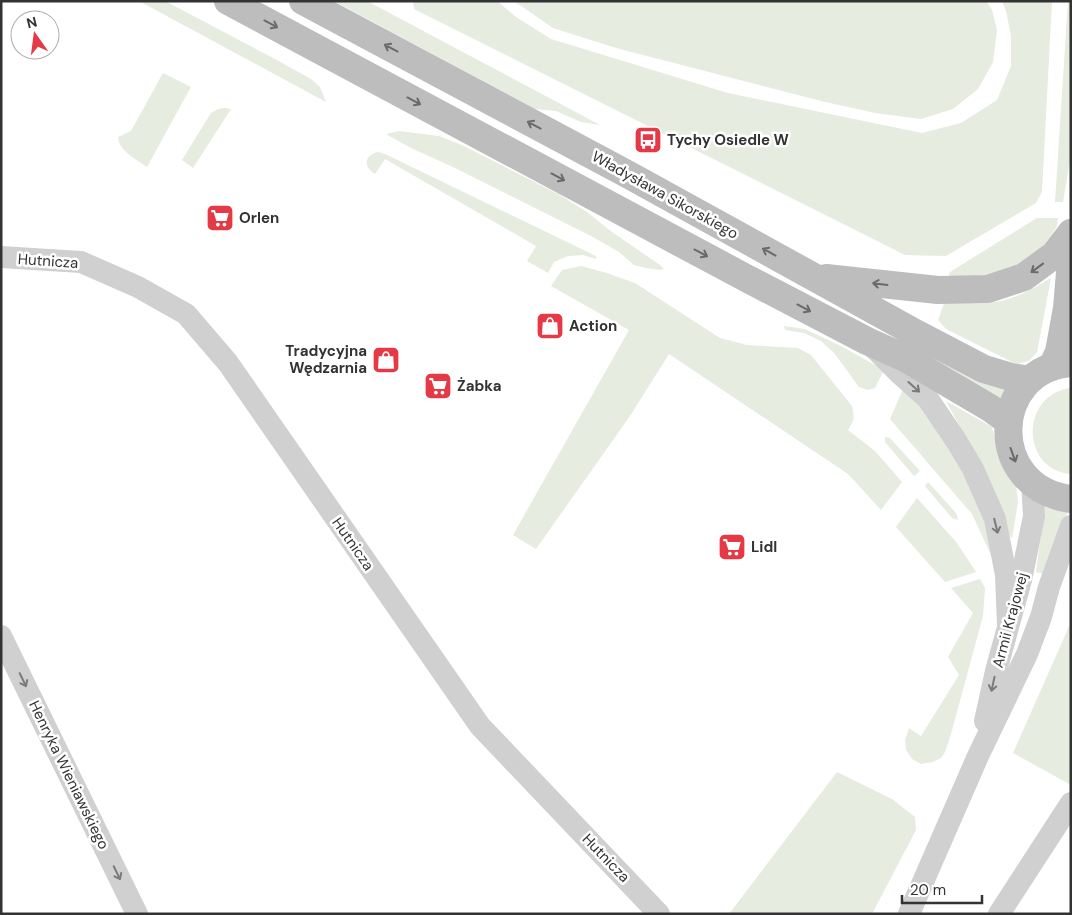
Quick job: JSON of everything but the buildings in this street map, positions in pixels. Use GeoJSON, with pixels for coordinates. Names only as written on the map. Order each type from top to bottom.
{"type":"FeatureCollection","features":[{"type":"Feature","properties":{"kind":"street"},"geometry":{"type":"LineString","coordinates":[[228,1],[867,341],[905,358],[990,408],[1008,421]]}},
{"type":"Feature","properties":{"kind":"street","name":"Władysława Sikorskiego"},"geometry":{"type":"LineString","coordinates":[[303,1],[629,175],[916,334],[984,369],[1011,377],[1051,370]]}},
{"type":"Feature","properties":{"kind":"street"},"geometry":{"type":"LineString","coordinates":[[812,276],[938,290],[988,289],[1024,277],[1054,255],[1071,233]]}},
{"type":"Feature","properties":{"kind":"street","name":"Hutnicza"},"geometry":{"type":"LineString","coordinates":[[1,257],[81,262],[138,287],[186,314],[228,363],[480,726],[659,914]]}},
{"type":"Feature","properties":{"kind":"street"},"geometry":{"type":"LineString","coordinates":[[1071,261],[1067,308],[1059,352],[1051,370],[1020,392],[1008,421],[1008,438],[1012,455],[1020,470],[1032,483],[1043,491],[1071,499]]}},
{"type":"Feature","properties":{"kind":"street"},"geometry":{"type":"LineString","coordinates":[[867,341],[928,400],[957,442],[973,470],[995,519],[1006,575],[1008,625]]}},
{"type":"Feature","properties":{"kind":"street","name":"Armii Krajowej"},"geometry":{"type":"LineString","coordinates":[[978,756],[996,671],[1021,580],[1034,516],[1032,483]]}},
{"type":"Feature","properties":{"kind":"street","name":"Armii Krajowej"},"geometry":{"type":"LineString","coordinates":[[909,914],[978,756],[1026,654],[1041,617],[1049,587],[1071,526]]}},
{"type":"Feature","properties":{"kind":"street","name":"Armii Krajowej"},"geometry":{"type":"LineString","coordinates":[[1041,617],[1071,574]]}},
{"type":"Feature","properties":{"kind":"street","name":"Henryka Wieniawskiego"},"geometry":{"type":"LineString","coordinates":[[1,636],[137,914]]}},
{"type":"Feature","properties":{"kind":"street"},"geometry":{"type":"LineString","coordinates":[[999,914],[1071,803]]}},
{"type":"Feature","properties":{"kind":"shaded area"},"geometry":{"type":"Polygon","coordinates":[[[139,1],[165,1],[275,59],[311,79],[320,87],[326,102],[139,1]]]}},
{"type":"Feature","properties":{"kind":"shaded area"},"geometry":{"type":"Polygon","coordinates":[[[334,1],[367,1],[600,125],[581,122],[556,111],[535,109],[334,1]]]}},
{"type":"Feature","properties":{"kind":"shaded area"},"geometry":{"type":"Polygon","coordinates":[[[413,1],[497,1],[516,17],[551,39],[728,93],[922,133],[961,123],[997,100],[1011,66],[1011,36],[1002,1],[1052,1],[1042,192],[1036,203],[946,256],[905,255],[414,9],[413,1]]]}},
{"type":"Feature","properties":{"kind":"shaded area"},"geometry":{"type":"Polygon","coordinates":[[[514,1],[986,1],[992,10],[997,30],[993,62],[978,89],[953,109],[921,119],[875,113],[821,101],[616,48],[553,28],[514,1]]]}},
{"type":"Feature","properties":{"kind":"shaded area"},"geometry":{"type":"Polygon","coordinates":[[[1068,1],[1071,1],[1071,154],[1063,202],[1055,202],[1068,1]]]}},
{"type":"Feature","properties":{"kind":"shaded area"},"geometry":{"type":"Polygon","coordinates":[[[163,73],[191,87],[147,167],[125,151],[118,137],[131,131],[163,73]]]}},
{"type":"Feature","properties":{"kind":"shaded area"},"geometry":{"type":"Polygon","coordinates":[[[225,108],[231,109],[193,168],[182,160],[211,113],[225,108]]]}},
{"type":"Feature","properties":{"kind":"shaded area"},"geometry":{"type":"Polygon","coordinates":[[[399,131],[439,136],[464,146],[560,195],[587,212],[664,269],[660,270],[634,265],[619,252],[591,236],[386,134],[399,131]]]}},
{"type":"Feature","properties":{"kind":"shaded area"},"geometry":{"type":"Polygon","coordinates":[[[378,152],[596,256],[596,259],[583,255],[568,256],[554,262],[548,273],[527,261],[536,246],[385,159],[375,174],[368,168],[367,162],[370,156],[378,152]]]}},
{"type":"Feature","properties":{"kind":"shaded area"},"geometry":{"type":"Polygon","coordinates":[[[1037,218],[1058,218],[1057,226],[1028,263],[998,275],[948,279],[950,272],[1037,218]]]}},
{"type":"Feature","properties":{"kind":"shaded area"},"geometry":{"type":"Polygon","coordinates":[[[581,266],[635,283],[720,338],[747,345],[798,348],[811,355],[852,406],[853,419],[848,430],[875,451],[902,482],[881,510],[848,474],[669,354],[630,416],[536,549],[513,535],[629,330],[551,286],[562,270],[581,266]]]}},
{"type":"Feature","properties":{"kind":"shaded area"},"geometry":{"type":"Polygon","coordinates":[[[1051,278],[1037,352],[1029,361],[1016,364],[946,329],[938,320],[945,301],[980,303],[1001,301],[1020,294],[1051,278]]]}},
{"type":"Feature","properties":{"kind":"shaded area"},"geometry":{"type":"Polygon","coordinates":[[[784,326],[805,329],[884,370],[875,388],[868,390],[859,387],[835,354],[821,341],[804,333],[785,330],[784,326]]]}},
{"type":"Feature","properties":{"kind":"shaded area"},"geometry":{"type":"Polygon","coordinates":[[[921,348],[1007,390],[1000,404],[918,354],[921,348]]]}},
{"type":"Feature","properties":{"kind":"shaded area"},"geometry":{"type":"Polygon","coordinates":[[[904,387],[943,431],[987,523],[991,555],[972,514],[890,419],[904,387]]]}},
{"type":"Feature","properties":{"kind":"shaded area"},"geometry":{"type":"Polygon","coordinates":[[[1071,388],[1071,474],[1054,469],[1042,460],[1035,447],[1033,432],[1035,417],[1042,403],[1054,393],[1071,388]]]}},
{"type":"Feature","properties":{"kind":"shaded area"},"geometry":{"type":"Polygon","coordinates":[[[946,401],[992,427],[1000,459],[1016,486],[1018,502],[1012,538],[985,473],[946,401]]]}},
{"type":"Feature","properties":{"kind":"shaded area"},"geometry":{"type":"Polygon","coordinates":[[[885,437],[890,438],[920,471],[914,476],[885,442],[885,437]]]}},
{"type":"Feature","properties":{"kind":"shaded area"},"geometry":{"type":"Polygon","coordinates":[[[928,482],[956,513],[958,520],[952,518],[925,486],[928,482]]]}},
{"type":"Feature","properties":{"kind":"shaded area"},"geometry":{"type":"Polygon","coordinates":[[[917,498],[957,543],[976,572],[945,582],[896,527],[917,498]]]}},
{"type":"Feature","properties":{"kind":"shaded area"},"geometry":{"type":"Polygon","coordinates":[[[1044,507],[1068,512],[1060,527],[1044,574],[1036,572],[1044,507]]]}},
{"type":"Feature","properties":{"kind":"shaded area"},"geometry":{"type":"Polygon","coordinates":[[[980,579],[985,588],[983,616],[951,734],[941,758],[933,762],[921,764],[912,759],[906,750],[905,740],[909,728],[921,736],[959,675],[948,657],[973,613],[951,588],[980,579]]]}},
{"type":"Feature","properties":{"kind":"shaded area"},"geometry":{"type":"Polygon","coordinates":[[[1071,622],[1071,785],[1013,753],[1071,622]]]}},
{"type":"Feature","properties":{"kind":"shaded area"},"geometry":{"type":"Polygon","coordinates":[[[837,772],[892,799],[915,817],[916,830],[872,914],[729,914],[837,772]]]}},
{"type":"Feature","properties":{"kind":"place","name":"Tychy Osiedle W"},"geometry":{"type":"Point","coordinates":[648,140]}},
{"type":"Feature","properties":{"kind":"place","name":"Orlen"},"geometry":{"type":"Point","coordinates":[220,218]}},
{"type":"Feature","properties":{"kind":"place","name":"Action"},"geometry":{"type":"Point","coordinates":[550,326]}},
{"type":"Feature","properties":{"kind":"place","name":"Tradycyjna Wędzarnia"},"geometry":{"type":"Point","coordinates":[386,360]}},
{"type":"Feature","properties":{"kind":"place","name":"Żabka"},"geometry":{"type":"Point","coordinates":[438,386]}},
{"type":"Feature","properties":{"kind":"place","name":"Lidl"},"geometry":{"type":"Point","coordinates":[732,547]}}]}
